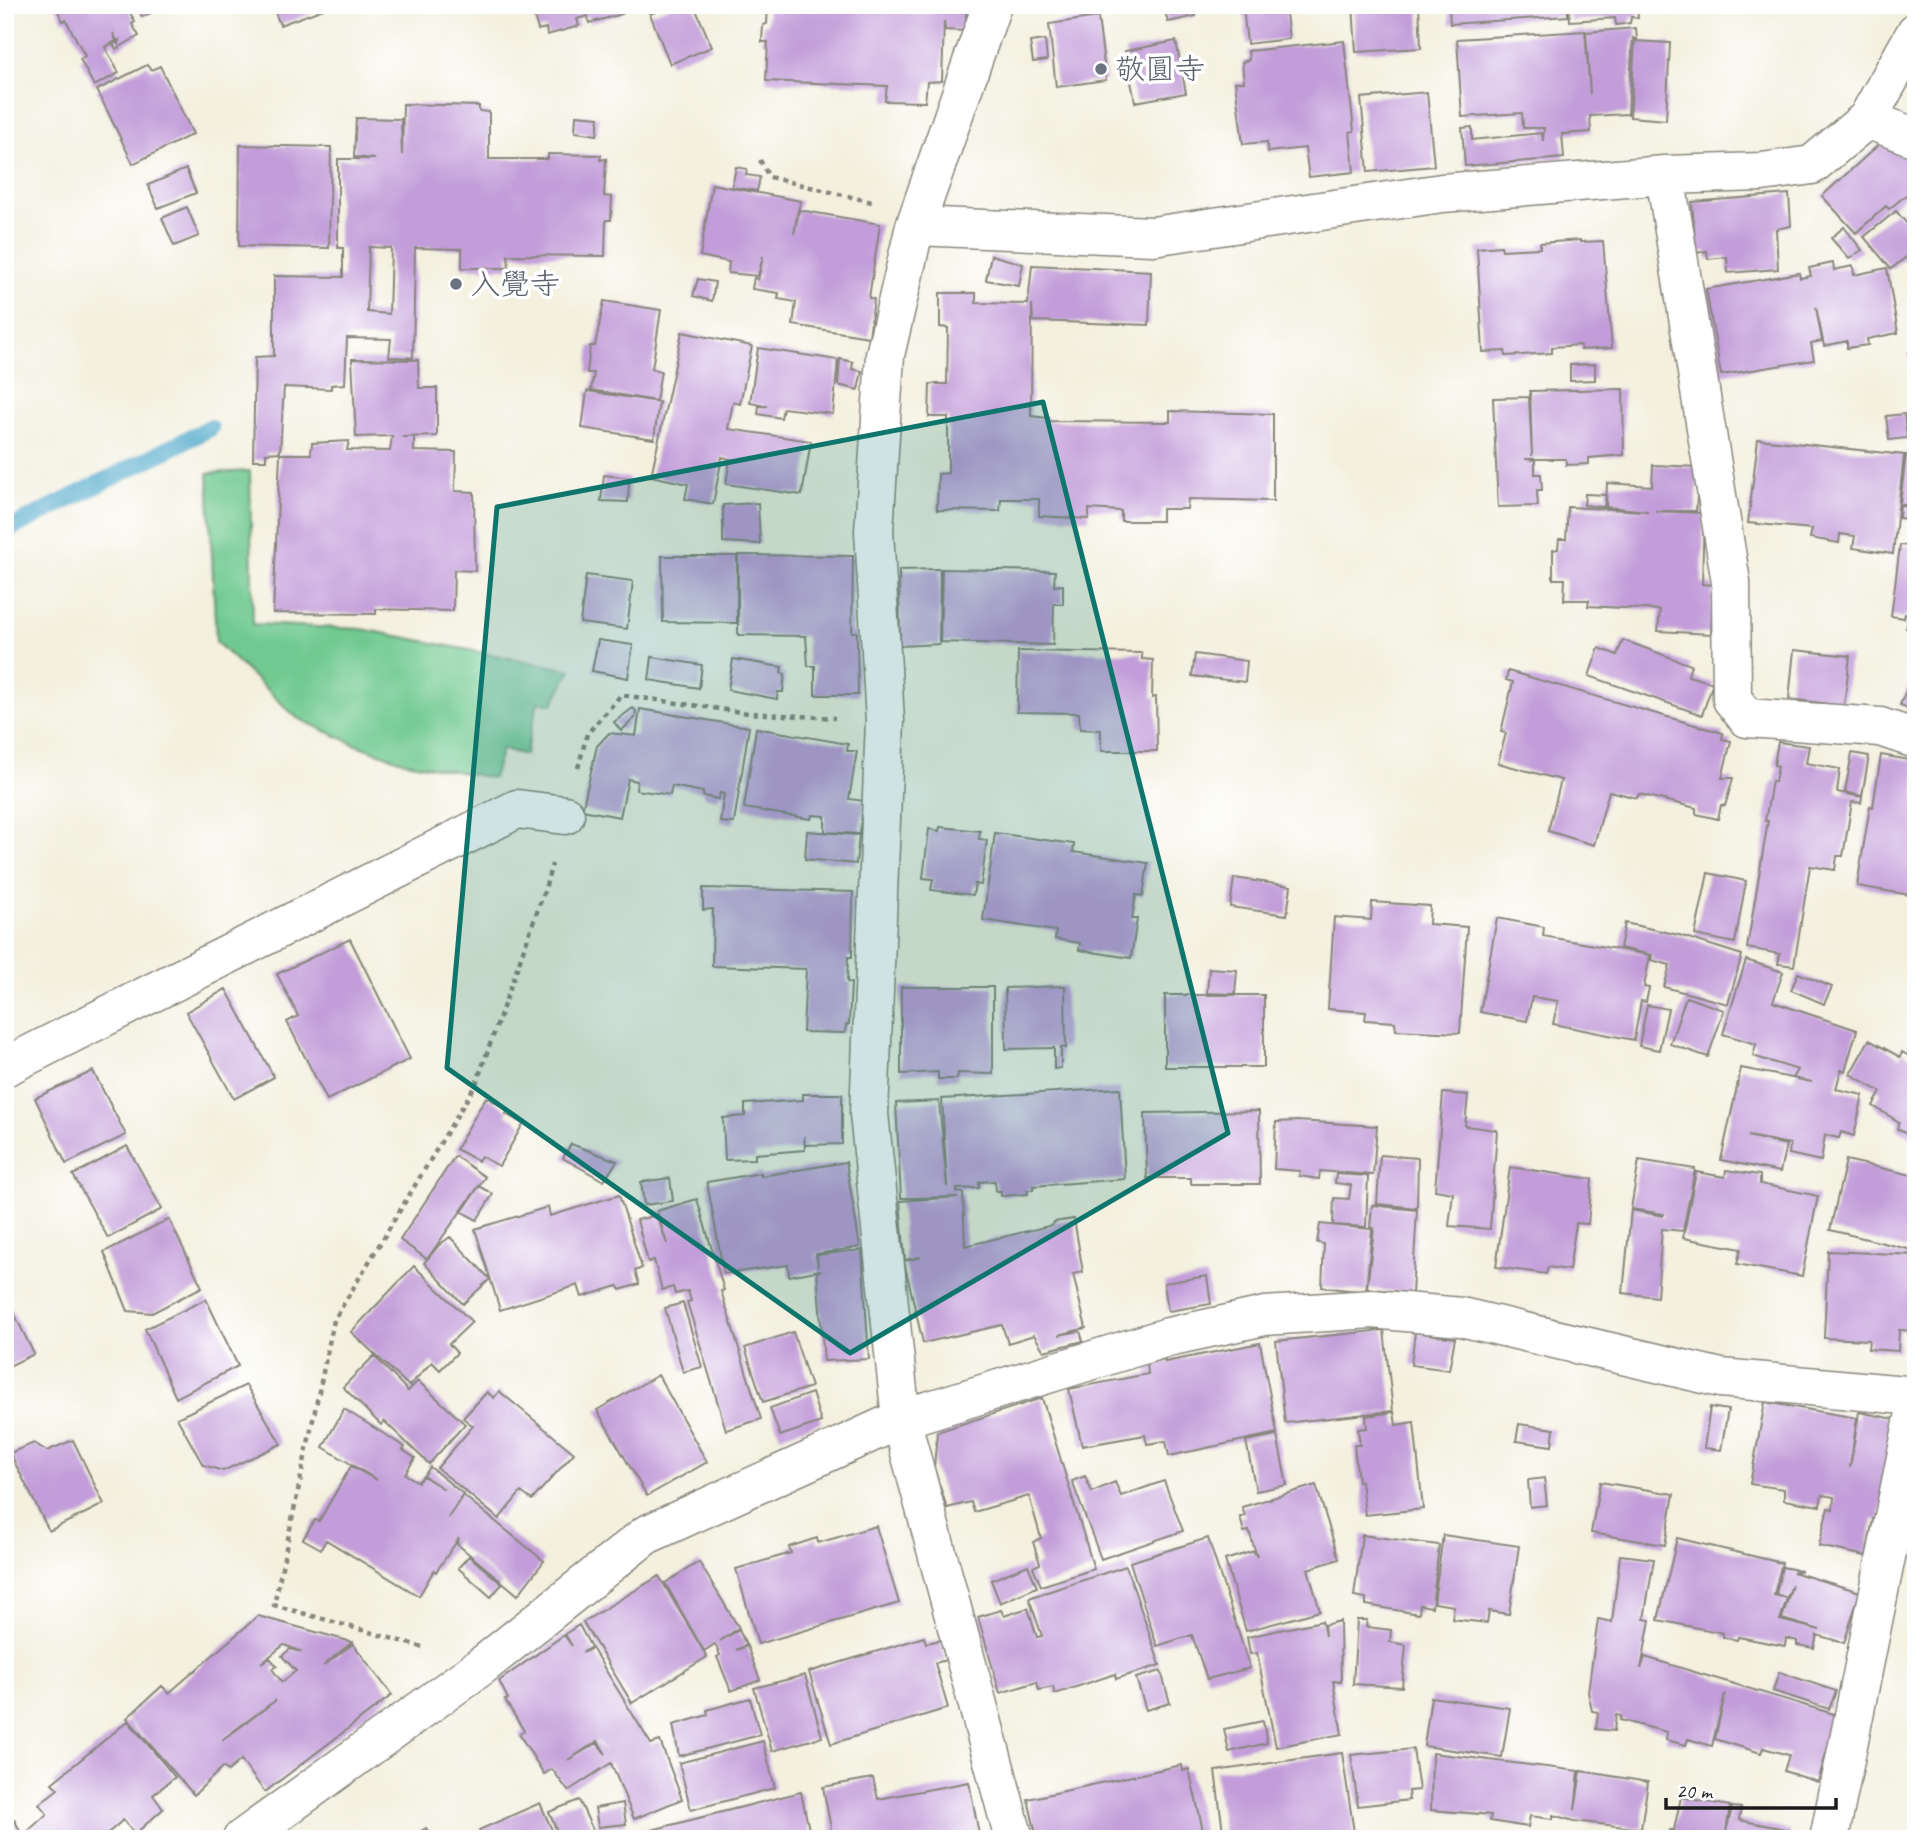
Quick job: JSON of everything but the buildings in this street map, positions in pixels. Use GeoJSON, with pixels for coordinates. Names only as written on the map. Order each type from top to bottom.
{"type":"FeatureCollection","features":[{"type":"Feature","properties":{"kind":"street"},"geometry":{"type":"LineString","coordinates":[[992,5],[917,219],[885,355],[874,531],[885,721],[869,1114],[901,1419],[1014,1839]]}},
{"type":"Feature","properties":{"kind":"street"},"geometry":{"type":"LineString","coordinates":[[917,219],[1153,236],[1442,193],[1665,175],[1762,172],[1812,165],[1867,119],[1916,32]]}},
{"type":"Feature","properties":{"kind":"street"},"geometry":{"type":"LineString","coordinates":[[1867,119],[1916,138]]}},
{"type":"Feature","properties":{"kind":"street"},"geometry":{"type":"LineString","coordinates":[[1665,175],[1731,582],[1732,699],[1747,718],[1880,727],[1916,739]]}},
{"type":"Feature","properties":{"kind":"street"},"geometry":{"type":"LineString","coordinates":[[5,1068],[517,809],[565,815]]}},
{"type":"Feature","properties":{"kind":"street"},"geometry":{"type":"LineString","coordinates":[[242,1839],[484,1665],[646,1535],[901,1419],[1168,1336],[1265,1316],[1372,1309],[1461,1317],[1721,1378],[1916,1396]]}},
{"type":"Feature","properties":{"kind":"street"},"geometry":{"type":"LineString","coordinates":[[1829,1839],[1916,1408]]}},
{"type":"Feature","properties":{"kind":"path"},"geometry":{"type":"LineString","coordinates":[[760,160],[769,177],[917,219]]}},
{"type":"Feature","properties":{"kind":"path"},"geometry":{"type":"LineString","coordinates":[[484,1665],[274,1605],[334,1320],[476,1084],[545,889],[587,734],[621,695],[747,713],[885,721]]}},
{"type":"Feature","properties":{"kind":"highlighted area"},"geometry":{"type":"Polygon","coordinates":[[[1043,402],[1228,1133],[850,1353],[447,1068],[497,507],[1043,402]]]}},
{"type":"Feature","properties":{"kind":"green space"},"geometry":{"type":"Polygon","coordinates":[[[250,471],[253,624],[362,629],[571,670],[553,704],[538,702],[525,755],[502,749],[493,778],[405,762],[354,744],[297,718],[216,642],[208,473],[250,471]]]}},
{"type":"Feature","properties":{"kind":"waterway"},"geometry":{"type":"LineString","coordinates":[[5,531],[210,428]]}},
{"type":"Feature","properties":{"kind":"place","name":"敬圓寺"},"geometry":{"type":"Point","coordinates":[1101,69]}},
{"type":"Feature","properties":{"kind":"place","name":"入覺寺"},"geometry":{"type":"Point","coordinates":[456,284]}}]}
